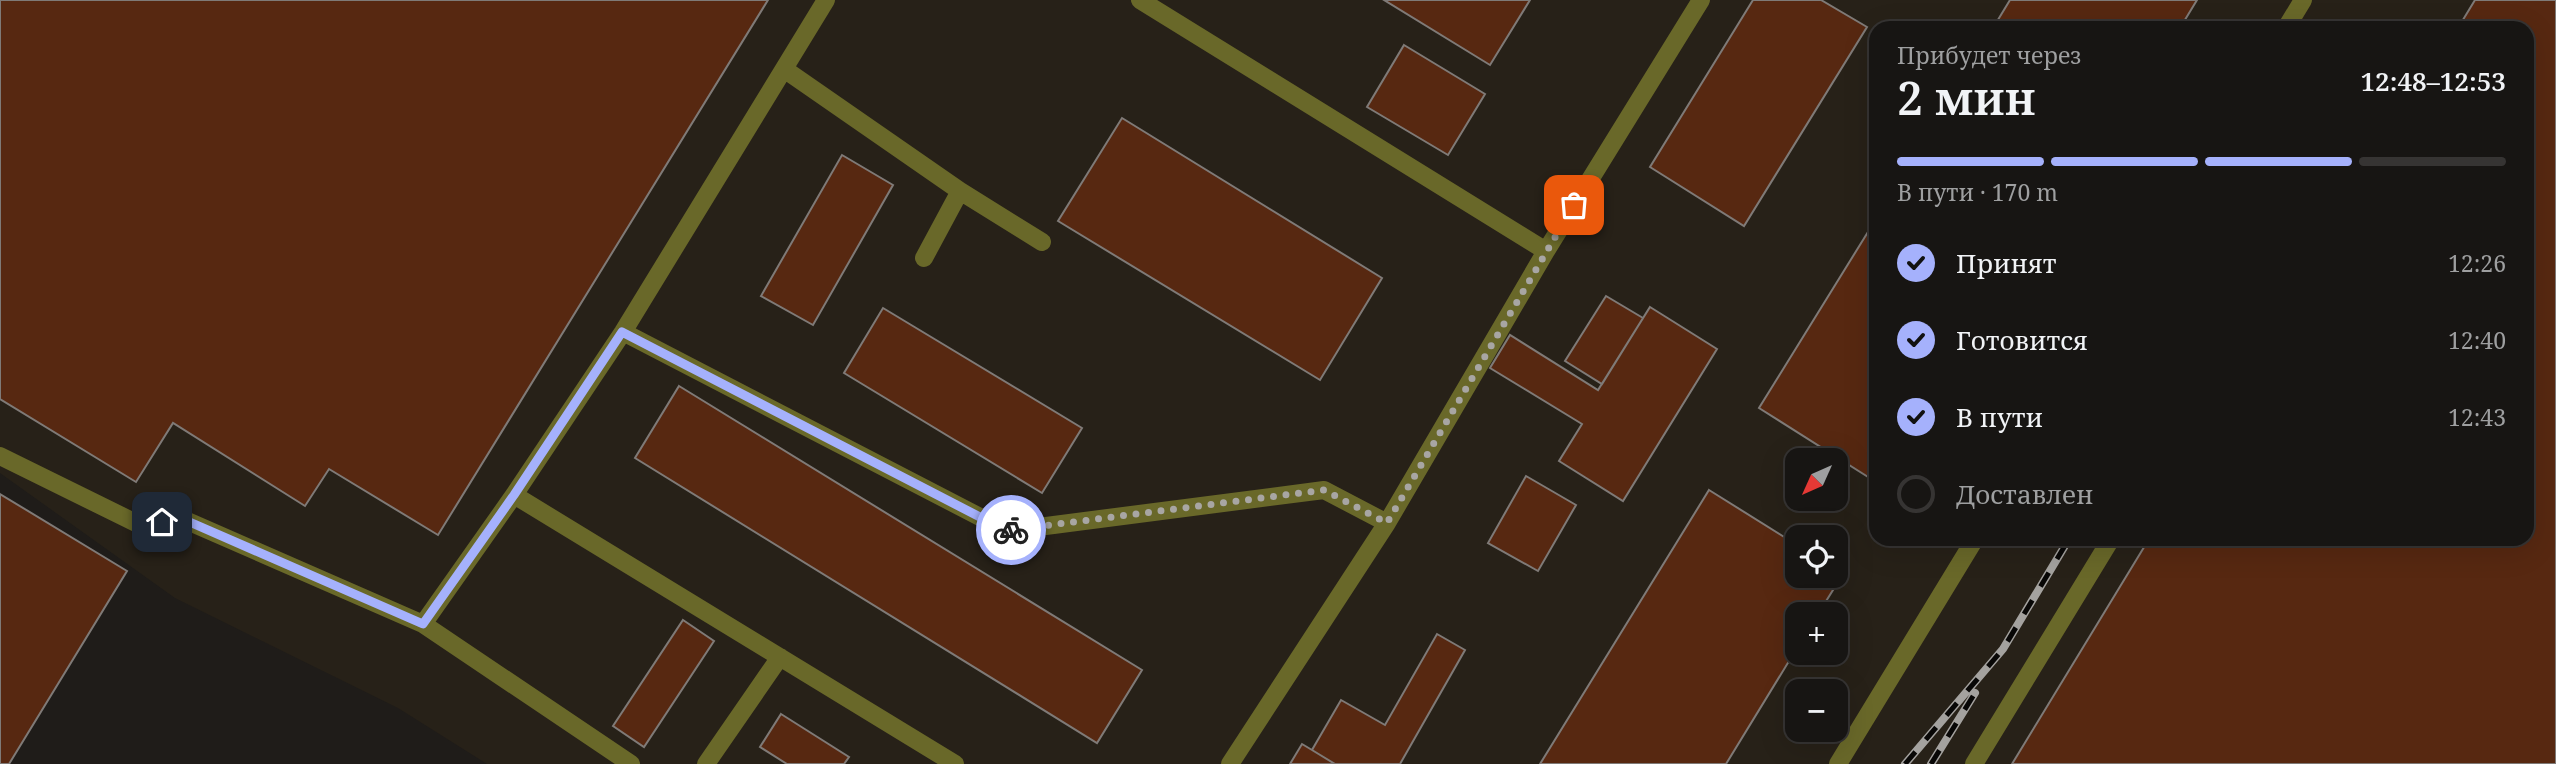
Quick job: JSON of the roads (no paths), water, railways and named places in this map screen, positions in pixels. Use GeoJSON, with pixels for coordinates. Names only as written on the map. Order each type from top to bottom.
{"type":"FeatureCollection","features":[{"type":"Feature","properties":{"kind":"lane"},"geometry":{"type":"LineString","coordinates":[[423,624],[514,495],[622,332],[827,0]]}},
{"type":"Feature","properties":{"kind":"lane"},"geometry":{"type":"LineString","coordinates":[[1140,0],[1546,251]]}},
{"type":"Feature","properties":{"kind":"lane"},"geometry":{"type":"LineString","coordinates":[[1230,764],[1387,523],[1546,251],[1701,0]]}},
{"type":"Feature","properties":{"kind":"lane"},"geometry":{"type":"LineString","coordinates":[[2290,21],[2303,0]]}},
{"type":"Feature","properties":{"kind":"lane"},"geometry":{"type":"LineString","coordinates":[[784,69],[960,191],[1042,242]]}},
{"type":"Feature","properties":{"kind":"lane"},"geometry":{"type":"LineString","coordinates":[[924,258],[960,191]]}},
{"type":"Feature","properties":{"kind":"lane"},"geometry":{"type":"LineString","coordinates":[[622,332],[1007,531],[1324,490],[1387,523]]}},
{"type":"Feature","properties":{"kind":"lane"},"geometry":{"type":"LineString","coordinates":[[0,456],[140,525],[185,520],[423,624],[631,764]]}},
{"type":"Feature","properties":{"kind":"lane"},"geometry":{"type":"LineString","coordinates":[[514,495],[954,764]]}},
{"type":"Feature","properties":{"kind":"lane"},"geometry":{"type":"LineString","coordinates":[[1838,764],[1971,546]]}},
{"type":"Feature","properties":{"kind":"lane"},"geometry":{"type":"LineString","coordinates":[[1974,764],[2107,546]]}},
{"type":"Feature","properties":{"kind":"lane"},"geometry":{"type":"LineString","coordinates":[[706,764],[780,657]]}},
{"type":"Feature","properties":{"kind":"railway"},"geometry":{"type":"LineString","coordinates":[[1905,764],[2003,649],[2065,546]]}},
{"type":"Feature","properties":{"kind":"railway"},"geometry":{"type":"LineString","coordinates":[[1931,764],[1975,693]]}}]}
